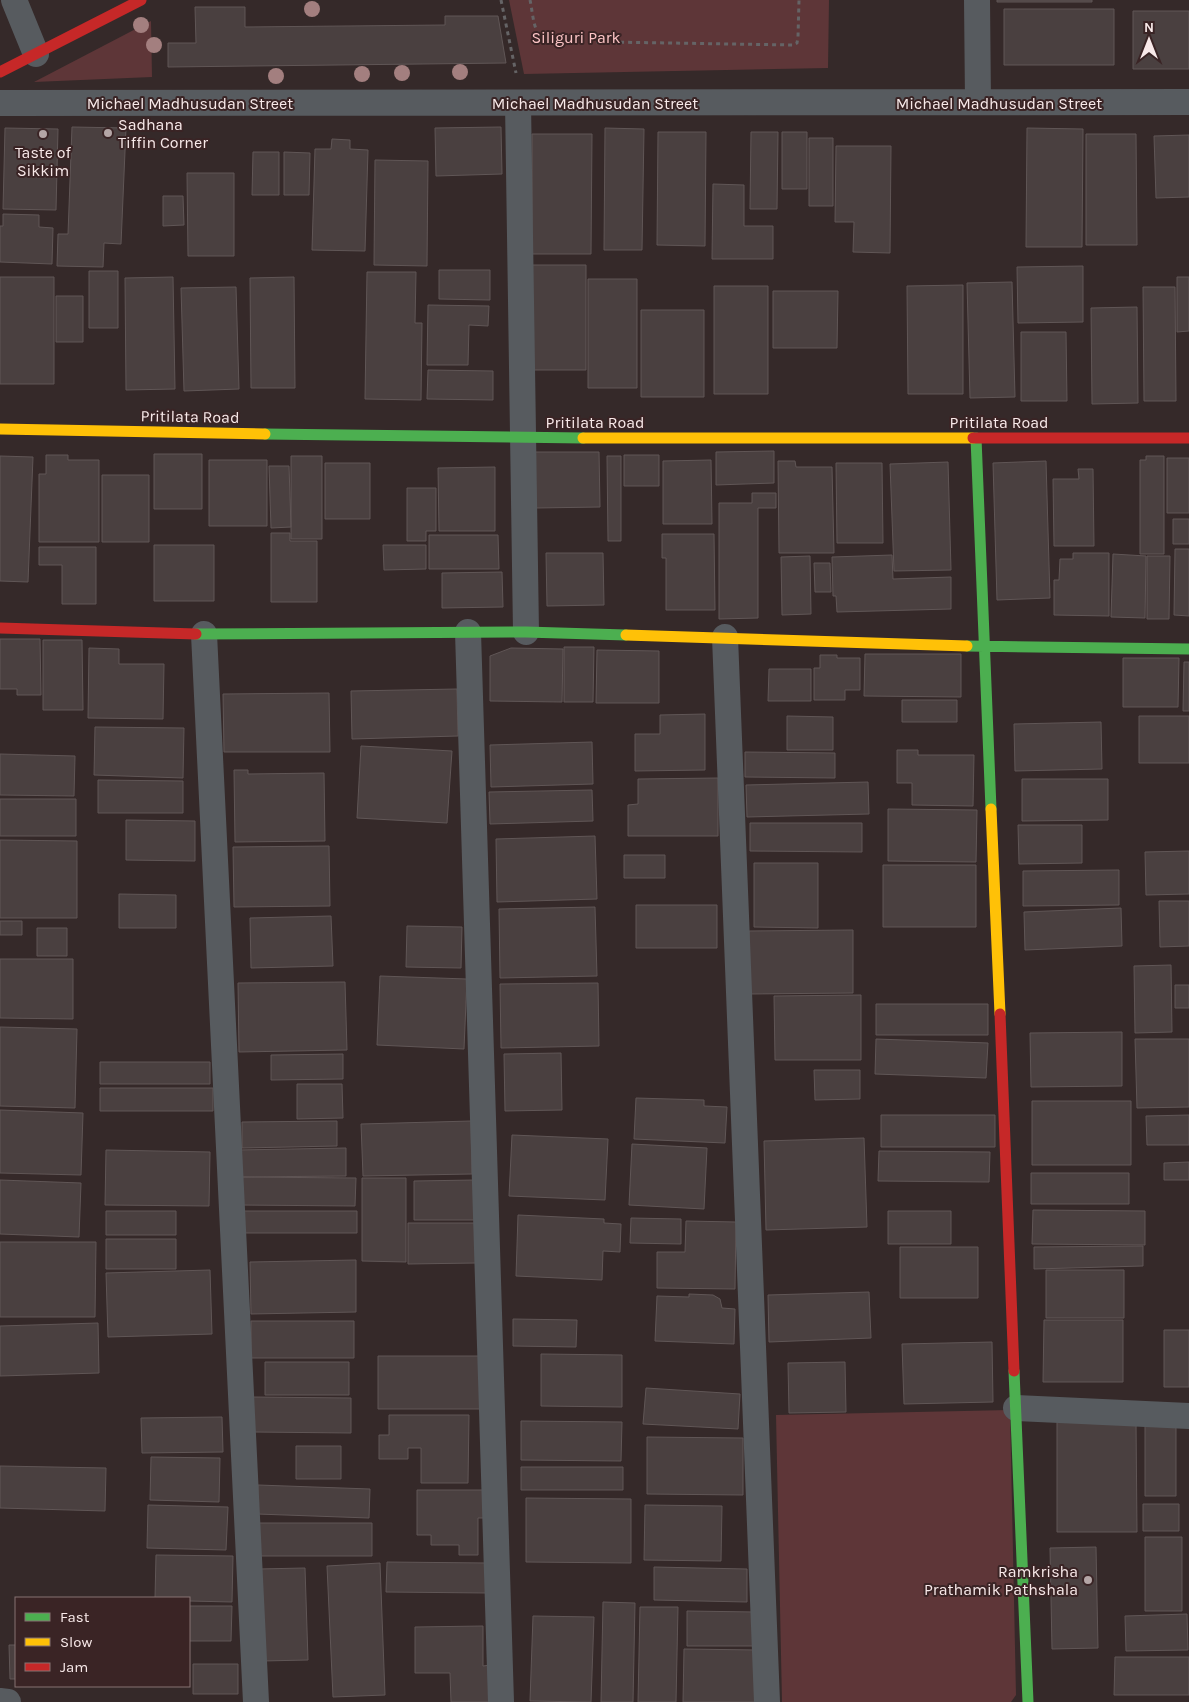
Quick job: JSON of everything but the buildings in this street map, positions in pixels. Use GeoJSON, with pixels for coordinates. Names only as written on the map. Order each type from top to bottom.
{"type":"FeatureCollection","features":[{"type":"Feature","properties":{"kind":"street"},"geometry":{"type":"LineString","coordinates":[[14,0],[36,54]]}},
{"type":"Feature","properties":{"kind":"street"},"geometry":{"type":"LineString","coordinates":[[0,72],[141,0]]}},
{"type":"Feature","properties":{"kind":"street"},"geometry":{"type":"LineString","coordinates":[[977,0],[978,102]]}},
{"type":"Feature","properties":{"kind":"street","name":"Michael Madhusudan Street"},"geometry":{"type":"LineString","coordinates":[[0,103],[1189,102]]}},
{"type":"Feature","properties":{"kind":"street"},"geometry":{"type":"LineString","coordinates":[[518,103],[526,632]]}},
{"type":"Feature","properties":{"kind":"street","name":"Pritilata Road"},"geometry":{"type":"LineString","coordinates":[[0,428],[523,438],[1189,438]]}},
{"type":"Feature","properties":{"kind":"street"},"geometry":{"type":"LineString","coordinates":[[976,438],[1028,1702]]}},
{"type":"Feature","properties":{"kind":"street"},"geometry":{"type":"LineString","coordinates":[[0,628],[204,634],[526,632],[725,637],[984,647],[1189,649]]}},
{"type":"Feature","properties":{"kind":"street"},"geometry":{"type":"LineString","coordinates":[[468,632],[501,1702]]}},
{"type":"Feature","properties":{"kind":"street"},"geometry":{"type":"LineString","coordinates":[[204,634],[256,1702]]}},
{"type":"Feature","properties":{"kind":"street"},"geometry":{"type":"LineString","coordinates":[[725,637],[767,1702]]}},
{"type":"Feature","properties":{"kind":"street"},"geometry":{"type":"LineString","coordinates":[[1016,1408],[1189,1416]]}},
{"type":"Feature","properties":{"kind":"street"},"geometry":{"type":"LineString","coordinates":[[0,1701],[8,1702]]}},
{"type":"Feature","properties":{"kind":"path"},"geometry":{"type":"LineString","coordinates":[[501,0],[516,75]]}},
{"type":"Feature","properties":{"kind":"path"},"geometry":{"type":"LineString","coordinates":[[530,0],[537,31],[540,38],[545,41],[793,45],[797,42],[798,37],[799,0]]}},
{"type":"Feature","properties":{"kind":"green space","name":"Siliguri Park"},"geometry":{"type":"Polygon","coordinates":[[[509,0],[829,0],[828,68],[524,74],[509,0]]]}},
{"type":"Feature","properties":{"kind":"green space"},"geometry":{"type":"Polygon","coordinates":[[[151,21],[152,77],[34,82],[151,21]]]}},
{"type":"Feature","properties":{"kind":"green space"},"geometry":{"type":"Polygon","coordinates":[[[1010,1410],[1016,1695],[1011,1702],[782,1702],[776,1415],[1010,1410]]]}},
{"type":"Feature","properties":{"kind":"traffic: fast"},"geometry":{"type":"LineString","coordinates":[[265,434],[583,438]]}},
{"type":"Feature","properties":{"kind":"traffic: fast"},"geometry":{"type":"LineString","coordinates":[[976,438],[991,809]]}},
{"type":"Feature","properties":{"kind":"traffic: fast"},"geometry":{"type":"LineString","coordinates":[[196,634],[526,632],[626,635]]}},
{"type":"Feature","properties":{"kind":"traffic: fast"},"geometry":{"type":"LineString","coordinates":[[967,646],[1189,649]]}},
{"type":"Feature","properties":{"kind":"traffic: fast"},"geometry":{"type":"LineString","coordinates":[[1014,1371],[1028,1702]]}},
{"type":"Feature","properties":{"kind":"traffic: slow"},"geometry":{"type":"LineString","coordinates":[[0,429],[265,434]]}},
{"type":"Feature","properties":{"kind":"traffic: slow"},"geometry":{"type":"LineString","coordinates":[[583,438],[973,438]]}},
{"type":"Feature","properties":{"kind":"traffic: slow"},"geometry":{"type":"LineString","coordinates":[[626,635],[967,646]]}},
{"type":"Feature","properties":{"kind":"traffic: slow"},"geometry":{"type":"LineString","coordinates":[[991,809],[1000,1014]]}},
{"type":"Feature","properties":{"kind":"traffic: jam"},"geometry":{"type":"LineString","coordinates":[[0,72],[141,0]]}},
{"type":"Feature","properties":{"kind":"traffic: jam"},"geometry":{"type":"LineString","coordinates":[[973,438],[1189,438]]}},
{"type":"Feature","properties":{"kind":"traffic: jam"},"geometry":{"type":"LineString","coordinates":[[0,628],[196,634]]}},
{"type":"Feature","properties":{"kind":"traffic: jam"},"geometry":{"type":"LineString","coordinates":[[1000,1014],[1014,1371]]}},
{"type":"Feature","properties":{"kind":"place","name":"Sadhana Tiffin Corner"},"geometry":{"type":"Point","coordinates":[108,133]}},
{"type":"Feature","properties":{"kind":"place","name":"Taste of Sikkim"},"geometry":{"type":"Point","coordinates":[43,134]}},
{"type":"Feature","properties":{"kind":"place","name":"Ramkrisha Prathamik Pathshala"},"geometry":{"type":"Point","coordinates":[1088,1580]}}]}
